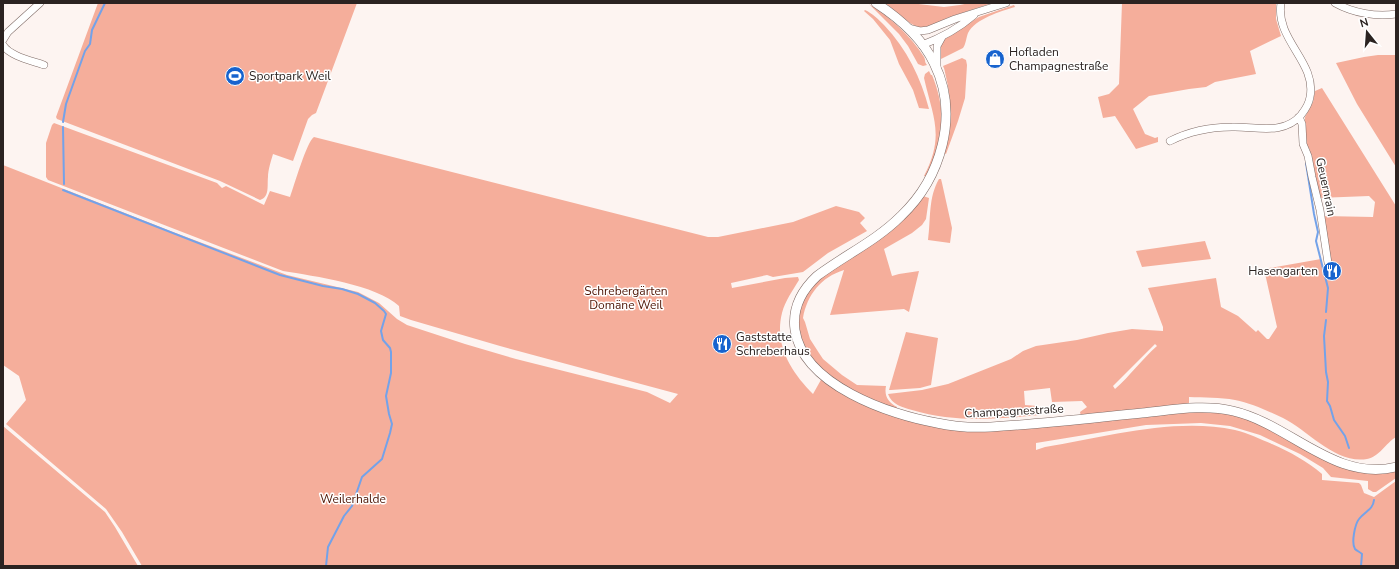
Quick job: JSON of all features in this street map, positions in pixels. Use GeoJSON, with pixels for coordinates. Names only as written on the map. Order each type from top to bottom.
{"type":"FeatureCollection","features":[{"type":"Feature","properties":{"kind":"main road","name":"Champagnestraße"},"geometry":{"type":"LineString","coordinates":[[876,3],[906,27],[922,45],[933,54],[945,104],[945,126],[939,158],[933,173],[924,189],[908,209],[888,228],[868,243],[827,268],[813,280],[798,301],[794,322],[796,337],[802,352],[815,368],[842,388],[883,408],[912,418],[951,426],[1008,426],[1196,409],[1231,410],[1249,415],[1265,422],[1324,456],[1338,462],[1368,469],[1394,467]]}},
{"type":"Feature","properties":{"kind":"street"},"geometry":{"type":"LineString","coordinates":[[3,40],[8,32],[40,3]]}},
{"type":"Feature","properties":{"kind":"street"},"geometry":{"type":"LineString","coordinates":[[906,27],[920,31],[938,27],[955,19],[1006,3]]}},
{"type":"Feature","properties":{"kind":"street"},"geometry":{"type":"LineString","coordinates":[[1170,141],[1187,134],[1217,128],[1246,126],[1270,129],[1278,128],[1289,125],[1299,117],[1309,100],[1310,82],[1306,68],[1290,43],[1285,32],[1281,15],[1281,3]]}},
{"type":"Feature","properties":{"kind":"street"},"geometry":{"type":"LineString","coordinates":[[1335,3],[1348,9],[1365,13],[1383,15],[1396,14]]}},
{"type":"Feature","properties":{"kind":"street"},"geometry":{"type":"LineString","coordinates":[[922,45],[944,35],[964,23],[977,12]]}},
{"type":"Feature","properties":{"kind":"street"},"geometry":{"type":"LineString","coordinates":[[922,45],[938,27]]}},
{"type":"Feature","properties":{"kind":"street"},"geometry":{"type":"LineString","coordinates":[[933,54],[937,44],[944,35]]}},
{"type":"Feature","properties":{"kind":"street"},"geometry":{"type":"LineString","coordinates":[[3,45],[7,50],[17,55],[44,65]]}},
{"type":"Feature","properties":{"kind":"street","name":"Geuernrain"},"geometry":{"type":"LineString","coordinates":[[1299,117],[1302,124],[1303,144],[1308,156],[1312,181],[1320,210],[1328,263]]}},
{"type":"Feature","properties":{"kind":"green space","name":"Sportpark Weil"},"geometry":{"type":"Polygon","coordinates":[[[98,3],[357,3],[316,113],[308,119],[293,161],[273,154],[268,171],[267,194],[260,200],[220,181],[57,119],[56,117],[98,3]]]}},
{"type":"Feature","properties":{"kind":"green space"},"geometry":{"type":"Polygon","coordinates":[[[885,3],[910,3],[944,7],[969,3],[992,3],[947,18],[930,27],[919,28],[910,23],[885,3]]]}},
{"type":"Feature","properties":{"kind":"green space"},"geometry":{"type":"Polygon","coordinates":[[[1122,3],[1276,3],[1276,19],[1281,36],[1250,51],[1256,74],[1215,82],[1206,87],[1149,96],[1133,109],[1145,134],[1155,138],[1158,137],[1158,142],[1136,149],[1115,116],[1103,118],[1098,97],[1109,94],[1119,84],[1122,3]]]}},
{"type":"Feature","properties":{"kind":"green space"},"geometry":{"type":"Polygon","coordinates":[[[869,4],[885,15],[906,34],[919,49],[927,65],[923,66],[918,64],[899,34],[869,4]]]}},
{"type":"Feature","properties":{"kind":"green space"},"geometry":{"type":"Polygon","coordinates":[[[1014,5],[1015,7],[989,16],[976,24],[968,33],[963,48],[941,59],[939,51],[944,39],[979,17],[1014,5]]]}},
{"type":"Feature","properties":{"kind":"green space"},"geometry":{"type":"Polygon","coordinates":[[[865,10],[884,25],[900,44],[912,64],[922,86],[929,109],[919,108],[913,90],[899,64],[890,40],[873,19],[864,11],[865,10]]]}},
{"type":"Feature","properties":{"kind":"green space"},"geometry":{"type":"Polygon","coordinates":[[[1378,55],[1396,55],[1396,167],[1357,104],[1336,63],[1378,55]]]}},
{"type":"Feature","properties":{"kind":"green space"},"geometry":{"type":"Polygon","coordinates":[[[962,58],[966,60],[967,65],[965,98],[946,154],[943,153],[949,125],[950,106],[948,87],[943,66],[962,58]]]}},
{"type":"Feature","properties":{"kind":"green space"},"geometry":{"type":"Polygon","coordinates":[[[929,71],[932,75],[940,100],[942,127],[938,149],[927,177],[924,176],[930,162],[936,138],[933,116],[924,78],[925,74],[929,71]]]}},
{"type":"Feature","properties":{"kind":"green space"},"geometry":{"type":"Polygon","coordinates":[[[1322,88],[1396,206],[1396,437],[1375,456],[1367,459],[1344,457],[1333,452],[1283,418],[1253,405],[1229,399],[1189,397],[1189,406],[1081,416],[1080,412],[1087,407],[1082,401],[1052,402],[1050,388],[1024,391],[1025,405],[1038,406],[1040,415],[976,419],[944,417],[928,414],[901,407],[892,401],[888,394],[922,390],[948,384],[1011,359],[1023,351],[1036,346],[1077,340],[1132,329],[1163,331],[1163,327],[1148,288],[1216,278],[1221,307],[1238,316],[1256,332],[1258,330],[1267,339],[1269,339],[1277,327],[1264,269],[1321,259],[1323,267],[1330,266],[1329,248],[1323,216],[1373,217],[1375,202],[1369,196],[1318,198],[1310,150],[1306,144],[1304,125],[1305,117],[1313,102],[1315,91],[1322,88]],[[1155,344],[1113,386],[1115,389],[1146,356],[1157,346],[1155,344]]]}},
{"type":"Feature","properties":{"kind":"green space"},"geometry":{"type":"Polygon","coordinates":[[[54,123],[217,183],[222,188],[226,186],[264,205],[270,191],[290,197],[304,155],[314,137],[708,237],[718,237],[793,222],[836,206],[859,212],[865,218],[860,223],[867,231],[828,253],[803,272],[773,277],[767,275],[731,283],[732,288],[798,277],[799,280],[783,309],[780,325],[780,336],[782,347],[791,367],[813,394],[822,378],[830,384],[943,427],[1195,412],[1224,413],[1252,420],[1321,458],[1339,466],[1377,474],[1396,471],[1396,478],[1376,492],[1373,492],[1368,489],[1368,481],[1331,477],[1323,468],[1300,454],[1260,435],[1230,426],[1201,423],[1146,425],[1036,443],[1036,450],[1045,447],[1140,430],[1188,426],[1212,427],[1240,431],[1254,436],[1292,454],[1310,465],[1322,474],[1322,480],[1359,483],[1364,493],[1374,497],[1396,481],[1396,566],[142,566],[122,532],[106,509],[6,424],[26,400],[19,376],[3,365],[3,165],[287,275],[358,292],[379,303],[397,319],[407,325],[516,359],[647,392],[670,403],[678,394],[500,346],[411,320],[400,316],[399,306],[376,292],[344,282],[283,271],[48,180],[46,177],[46,143],[54,123]]]}},
{"type":"Feature","properties":{"kind":"green space"},"geometry":{"type":"Polygon","coordinates":[[[939,179],[941,179],[952,228],[950,243],[928,240],[931,201],[935,186],[939,179]]]}},
{"type":"Feature","properties":{"kind":"green space"},"geometry":{"type":"Polygon","coordinates":[[[923,196],[929,198],[926,219],[922,225],[912,233],[884,249],[892,276],[919,271],[909,312],[904,309],[830,315],[844,270],[828,277],[816,288],[808,302],[803,318],[810,339],[823,359],[857,385],[886,386],[886,396],[891,403],[897,407],[896,410],[856,393],[820,367],[810,356],[802,342],[798,315],[813,284],[923,196]]]}},
{"type":"Feature","properties":{"kind":"green space"},"geometry":{"type":"Polygon","coordinates":[[[1205,241],[1211,259],[1142,267],[1136,251],[1205,241]]]}},
{"type":"Feature","properties":{"kind":"green space"},"geometry":{"type":"Polygon","coordinates":[[[906,332],[938,338],[931,385],[920,388],[889,390],[906,332]]]}},
{"type":"Feature","properties":{"kind":"green space"},"geometry":{"type":"Polygon","coordinates":[[[3,426],[105,512],[138,566],[3,566],[3,426]]]}},
{"type":"Feature","properties":{"kind":"waterway"},"geometry":{"type":"LineString","coordinates":[[63,122],[66,104],[85,51],[90,44],[92,30],[105,3]]}},
{"type":"Feature","properties":{"kind":"waterway"},"geometry":{"type":"LineString","coordinates":[[63,127],[64,184]]}},
{"type":"Feature","properties":{"kind":"waterway"},"geometry":{"type":"LineString","coordinates":[[1306,163],[1318,232],[1316,241],[1328,288],[1326,312]]}},
{"type":"Feature","properties":{"kind":"waterway"},"geometry":{"type":"LineString","coordinates":[[63,190],[280,275],[358,294],[375,303],[384,311],[386,314],[381,331],[383,340],[390,348],[391,352],[391,373],[386,396],[392,424],[390,433],[382,459],[362,477],[352,506],[344,516],[328,547],[326,566]]}},
{"type":"Feature","properties":{"kind":"waterway"},"geometry":{"type":"LineString","coordinates":[[1326,320],[1324,336],[1328,382],[1327,401],[1334,420],[1345,436],[1349,448]]}},
{"type":"Feature","properties":{"kind":"waterway"},"geometry":{"type":"LineString","coordinates":[[1361,566],[1362,554],[1355,549],[1353,542],[1354,534],[1358,521],[1361,516],[1372,506],[1374,500]]}},
{"type":"Feature","properties":{"kind":"place","name":"Hofladen Champagnestraße"},"geometry":{"type":"Point","coordinates":[995,59]}},
{"type":"Feature","properties":{"kind":"place","name":"Sportpark Weil"},"geometry":{"type":"Point","coordinates":[235,76]}},
{"type":"Feature","properties":{"kind":"place","name":"Hasengarten"},"geometry":{"type":"Point","coordinates":[1332,271]}},
{"type":"Feature","properties":{"kind":"place","name":"Gaststatte Schreberhaus"},"geometry":{"type":"Point","coordinates":[722,344]}},
{"type":"Feature","properties":{"kind":"park label","name":"Schrebergärten Domäne Weil"},"geometry":{"type":"Point","coordinates":[626,298]}},
{"type":"Feature","properties":{"kind":"park label","name":"Weilerhalde"},"geometry":{"type":"Point","coordinates":[353,499]}}]}
